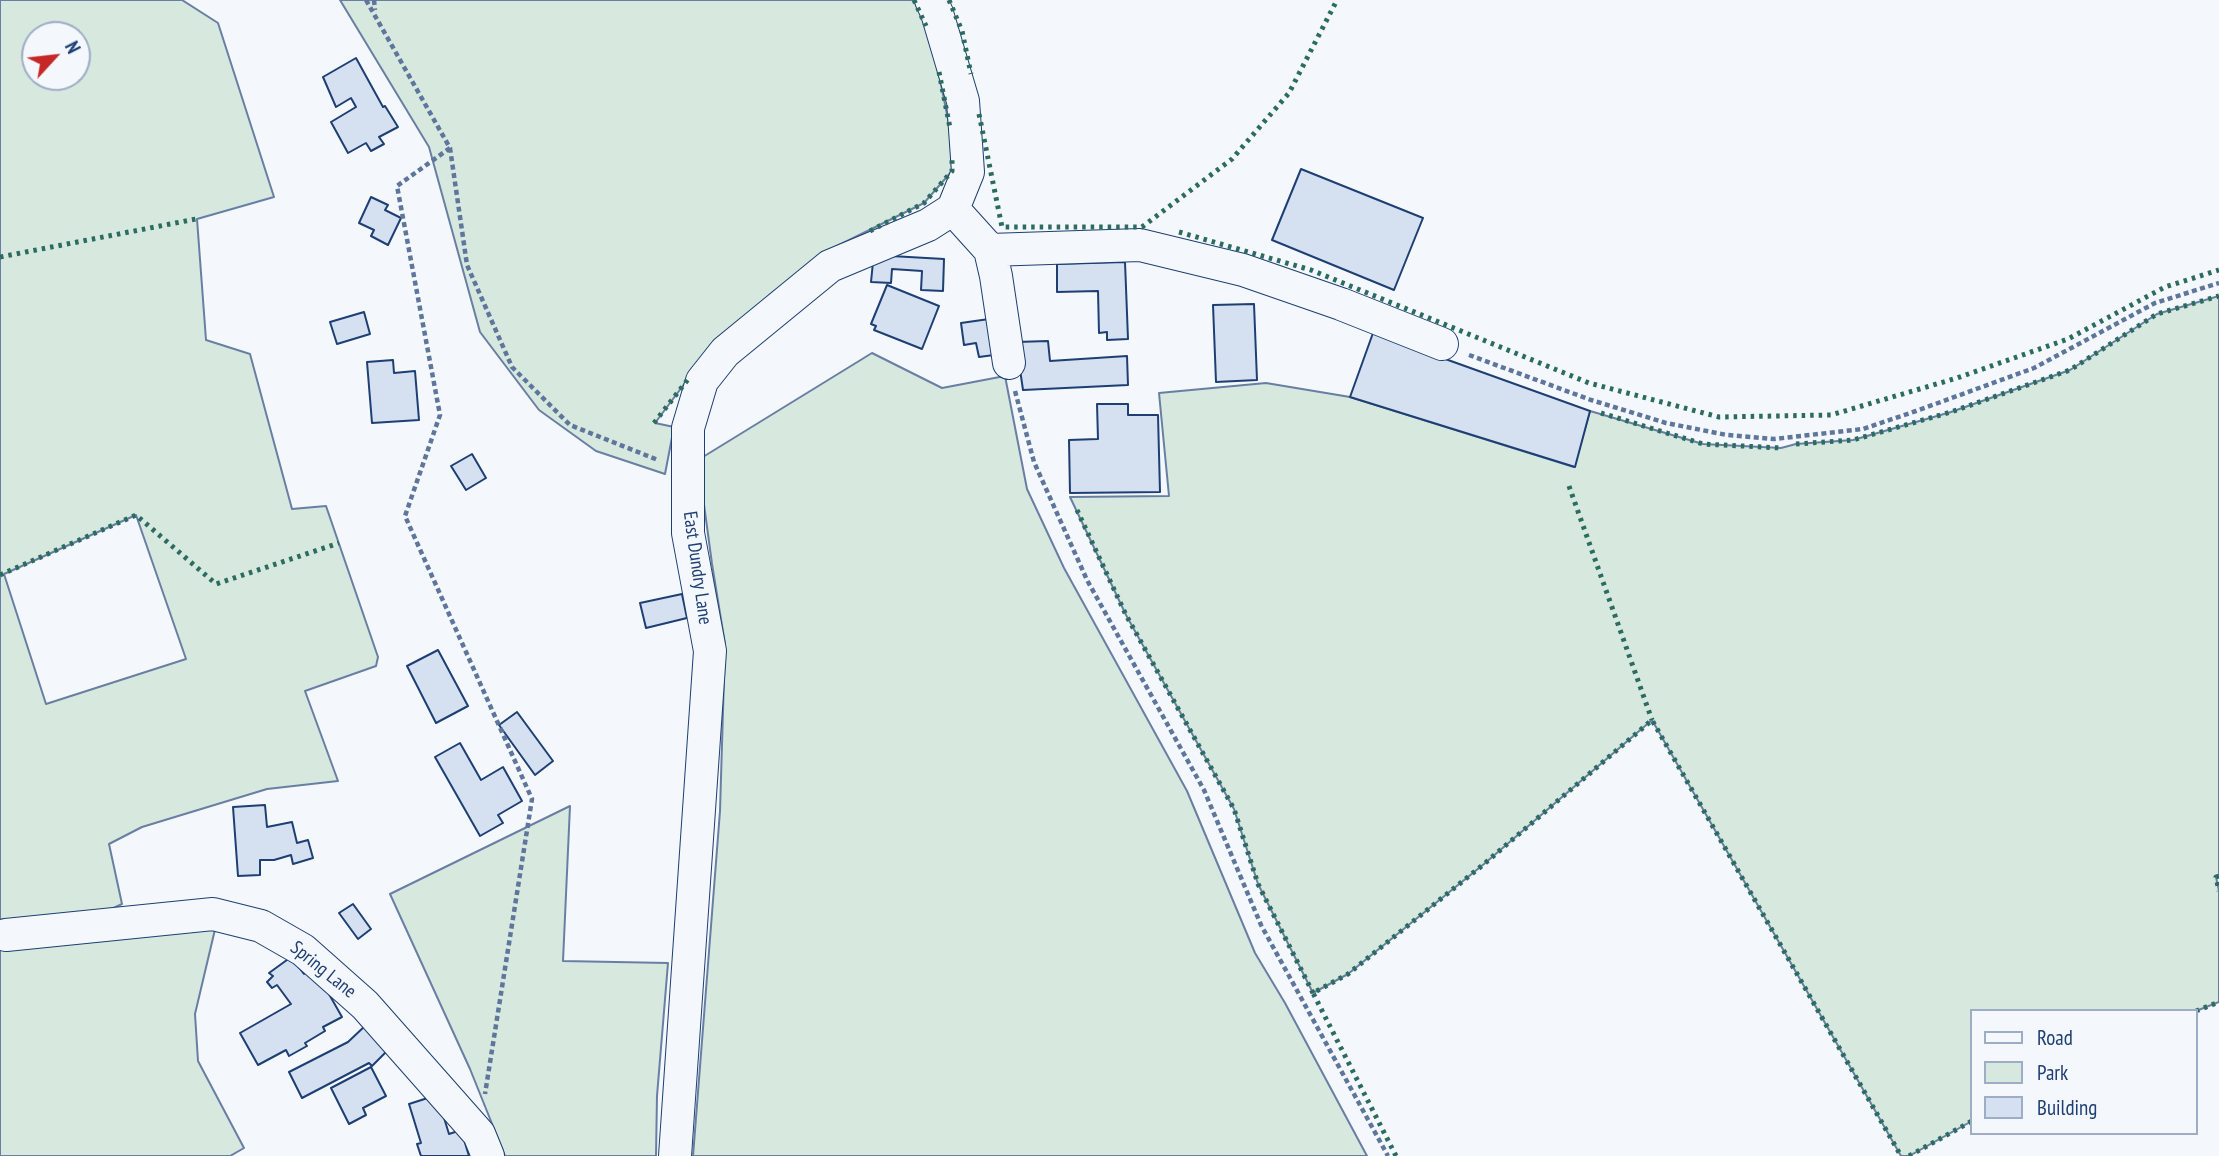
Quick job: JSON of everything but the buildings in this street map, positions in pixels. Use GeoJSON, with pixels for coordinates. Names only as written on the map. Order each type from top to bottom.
{"type":"FeatureCollection","features":[{"type":"Feature","properties":{"kind":"street"},"geometry":{"type":"LineString","coordinates":[[931,0],[963,102],[968,172],[953,209],[990,250],[1009,363]]}},
{"type":"Feature","properties":{"kind":"street","name":"East Dundry Lane"},"geometry":{"type":"LineString","coordinates":[[675,1156],[709,650],[688,533],[688,428],[702,382],[725,352],[830,266],[928,225],[953,209]]}},
{"type":"Feature","properties":{"kind":"street"},"geometry":{"type":"LineString","coordinates":[[990,250],[1140,245],[1243,270],[1341,304],[1442,344]]}},
{"type":"Feature","properties":{"kind":"street","name":"Spring Lane"},"geometry":{"type":"LineString","coordinates":[[6,935],[213,914],[261,926],[303,950],[365,1005],[483,1145]]}},
{"type":"Feature","properties":{"kind":"path"},"geometry":{"type":"LineString","coordinates":[[366,0],[450,148],[467,265],[512,367],[570,425],[687,471]]}},
{"type":"Feature","properties":{"kind":"path"},"geometry":{"type":"LineString","coordinates":[[374,0],[376,15]]}},
{"type":"Feature","properties":{"kind":"path"},"geometry":{"type":"LineString","coordinates":[[450,148],[397,186],[440,415],[405,516],[531,799],[483,1145]]}},
{"type":"Feature","properties":{"kind":"path"},"geometry":{"type":"LineString","coordinates":[[1442,344],[1591,400],[1666,423],[1727,435],[1774,439],[1863,429],[1916,411],[2034,368],[2155,303],[2219,283]]}},
{"type":"Feature","properties":{"kind":"path"},"geometry":{"type":"LineString","coordinates":[[1009,363],[1034,462],[1087,580],[1204,790],[1261,925],[1388,1156]]}},
{"type":"Feature","properties":{"kind":"green space"},"geometry":{"type":"Polygon","coordinates":[[[0,0],[182,0],[218,23],[274,197],[197,219],[206,340],[250,354],[292,509],[326,506],[378,657],[376,666],[305,691],[338,781],[267,789],[142,827],[109,844],[122,904],[52,937],[217,921],[195,1014],[198,1061],[244,1148],[230,1156],[0,1156],[0,0]],[[136,515],[4,574],[46,704],[186,659],[136,515]]]}},
{"type":"Feature","properties":{"kind":"green space"},"geometry":{"type":"Polygon","coordinates":[[[340,0],[914,0],[932,40],[950,129],[952,171],[924,203],[829,250],[772,293],[703,359],[655,423],[674,427],[665,474],[596,451],[539,410],[480,332],[429,147],[340,0]]]}},
{"type":"Feature","properties":{"kind":"green space"},"geometry":{"type":"Polygon","coordinates":[[[2219,296],[2219,876],[2216,877],[2219,891],[2219,1002],[2198,1010],[1970,1009],[1970,1122],[1909,1156],[1901,1156],[1652,720],[1484,864],[1348,974],[1313,993],[1258,884],[1234,809],[1126,615],[1070,497],[1169,496],[1159,393],[1266,383],[1350,397],[1574,467],[1590,411],[1703,444],[1781,448],[1796,444],[1853,440],[1951,412],[2070,370],[2157,314],[2219,296]]]}},
{"type":"Feature","properties":{"kind":"green space"},"geometry":{"type":"Polygon","coordinates":[[[872,353],[942,388],[1005,376],[1027,489],[1064,568],[1187,791],[1255,953],[1285,1003],[1367,1156],[693,1156],[720,811],[725,644],[698,460],[872,353]]]}},
{"type":"Feature","properties":{"kind":"green space"},"geometry":{"type":"Polygon","coordinates":[[[570,806],[563,961],[668,963],[657,1096],[656,1156],[505,1156],[470,1069],[390,894],[570,806]]]}},
{"type":"Feature","properties":{"kind":"hedge"},"geometry":{"type":"LineString","coordinates":[[914,0],[926,26]]}},
{"type":"Feature","properties":{"kind":"hedge"},"geometry":{"type":"LineString","coordinates":[[949,0],[962,31],[971,74]]}},
{"type":"Feature","properties":{"kind":"hedge"},"geometry":{"type":"LineString","coordinates":[[979,114],[1002,227],[1142,227],[1232,159],[1289,93],[1337,0]]}},
{"type":"Feature","properties":{"kind":"hedge"},"geometry":{"type":"LineString","coordinates":[[939,72],[950,128]]}},
{"type":"Feature","properties":{"kind":"hedge"},"geometry":{"type":"LineString","coordinates":[[870,231],[924,203],[952,171],[952,158]]}},
{"type":"Feature","properties":{"kind":"hedge"},"geometry":{"type":"LineString","coordinates":[[0,257],[196,219]]}},
{"type":"Feature","properties":{"kind":"hedge"},"geometry":{"type":"LineString","coordinates":[[1179,232],[1311,270],[1589,383],[1719,417],[1831,415],[1957,378],[2068,339],[2165,287],[2219,270]]}},
{"type":"Feature","properties":{"kind":"hedge"},"geometry":{"type":"LineString","coordinates":[[1796,444],[1853,440],[1951,412],[2070,370],[2157,314],[2219,296]]}},
{"type":"Feature","properties":{"kind":"hedge"},"geometry":{"type":"LineString","coordinates":[[654,423],[689,378]]}},
{"type":"Feature","properties":{"kind":"hedge"},"geometry":{"type":"LineString","coordinates":[[1601,413],[1703,444],[1781,448]]}},
{"type":"Feature","properties":{"kind":"hedge"},"geometry":{"type":"LineString","coordinates":[[1569,486],[1652,720]]}},
{"type":"Feature","properties":{"kind":"hedge"},"geometry":{"type":"LineString","coordinates":[[1077,510],[1126,615],[1234,809],[1258,884],[1313,993]]}},
{"type":"Feature","properties":{"kind":"hedge"},"geometry":{"type":"LineString","coordinates":[[0,575],[136,515],[216,584],[339,543]]}},
{"type":"Feature","properties":{"kind":"hedge"},"geometry":{"type":"LineString","coordinates":[[1396,1156],[1313,993],[1348,974],[1484,864],[1652,720],[1901,1156]]}},
{"type":"Feature","properties":{"kind":"hedge"},"geometry":{"type":"LineString","coordinates":[[2219,876],[2216,877],[2219,891]]}},
{"type":"Feature","properties":{"kind":"hedge"},"geometry":{"type":"LineString","coordinates":[[2198,1010],[2219,1002]]}},
{"type":"Feature","properties":{"kind":"hedge"},"geometry":{"type":"LineString","coordinates":[[1909,1156],[1970,1122]]}}]}
